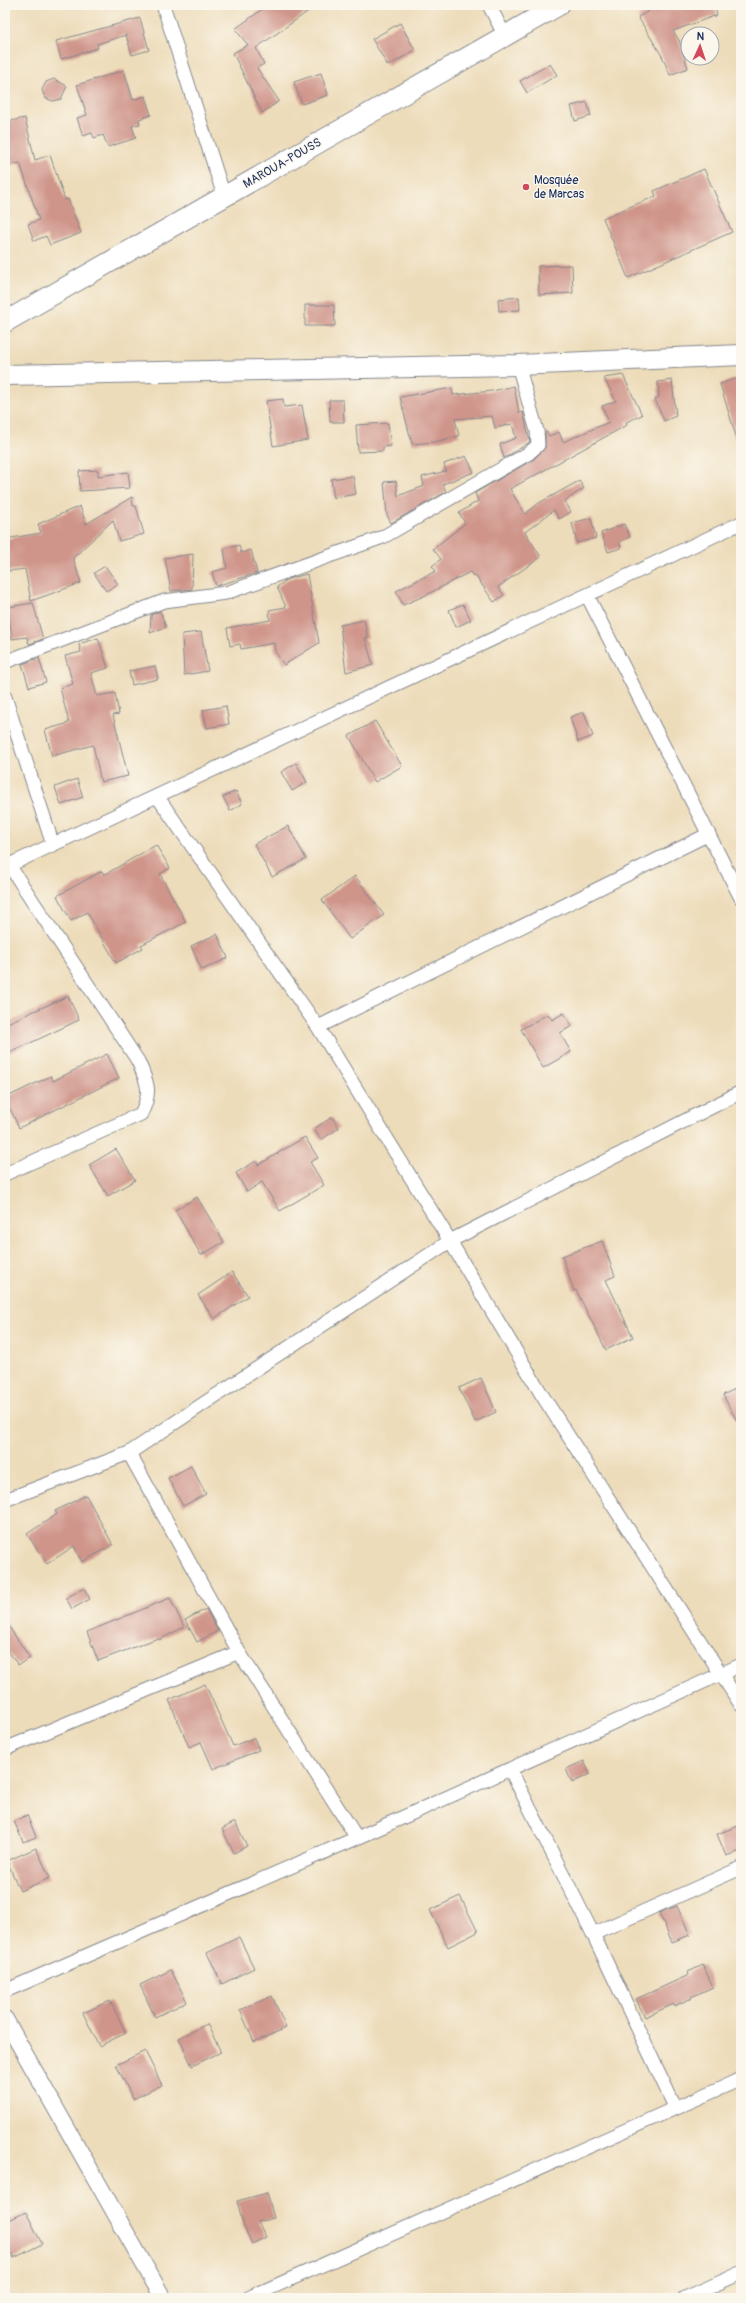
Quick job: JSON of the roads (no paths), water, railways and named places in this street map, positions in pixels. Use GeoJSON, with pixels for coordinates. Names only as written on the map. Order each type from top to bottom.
{"type":"FeatureCollection","features":[{"type":"Feature","properties":{"kind":"main road","name":"MAROUA-POUSS"},"geometry":{"type":"LineString","coordinates":[[5,322],[559,5]]}},
{"type":"Feature","properties":{"kind":"main road"},"geometry":{"type":"LineString","coordinates":[[5,375],[518,365],[741,355]]}},
{"type":"Feature","properties":{"kind":"street"},"geometry":{"type":"LineString","coordinates":[[163,5],[224,196]]}},
{"type":"Feature","properties":{"kind":"street"},"geometry":{"type":"LineString","coordinates":[[489,5],[505,36]]}},
{"type":"Feature","properties":{"kind":"street"},"geometry":{"type":"LineString","coordinates":[[5,662],[164,601],[226,593],[308,564],[382,537],[428,512],[529,453],[538,445],[537,431],[518,365]]}},
{"type":"Feature","properties":{"kind":"street"},"geometry":{"type":"LineString","coordinates":[[5,1174],[141,1114],[148,1100],[149,1086],[138,1061],[7,866],[741,523]]}},
{"type":"Feature","properties":{"kind":"street"},"geometry":{"type":"LineString","coordinates":[[587,595],[741,898]]}},
{"type":"Feature","properties":{"kind":"street"},"geometry":{"type":"LineString","coordinates":[[5,697],[53,845]]}},
{"type":"Feature","properties":{"kind":"street"},"geometry":{"type":"LineString","coordinates":[[157,796],[318,1027],[450,1240],[546,1401],[741,1705]]}},
{"type":"Feature","properties":{"kind":"street"},"geometry":{"type":"LineString","coordinates":[[318,1027],[709,834]]}},
{"type":"Feature","properties":{"kind":"street"},"geometry":{"type":"LineString","coordinates":[[5,1500],[129,1453],[450,1240],[741,1092]]}},
{"type":"Feature","properties":{"kind":"street"},"geometry":{"type":"LineString","coordinates":[[129,1453],[239,1652],[357,1838]]}},
{"type":"Feature","properties":{"kind":"street"},"geometry":{"type":"LineString","coordinates":[[5,1749],[239,1652]]}},
{"type":"Feature","properties":{"kind":"street"},"geometry":{"type":"LineString","coordinates":[[5,1991],[357,1838],[741,1665]]}},
{"type":"Feature","properties":{"kind":"street"},"geometry":{"type":"LineString","coordinates":[[510,1769],[593,1934],[675,2107]]}},
{"type":"Feature","properties":{"kind":"street"},"geometry":{"type":"LineString","coordinates":[[593,1934],[741,1868]]}},
{"type":"Feature","properties":{"kind":"street"},"geometry":{"type":"LineString","coordinates":[[5,2019],[163,2298]]}},
{"type":"Feature","properties":{"kind":"street"},"geometry":{"type":"LineString","coordinates":[[248,2298],[675,2107],[741,2079]]}},
{"type":"Feature","properties":{"kind":"street"},"geometry":{"type":"LineString","coordinates":[[685,2298],[741,2273]]}},
{"type":"Feature","properties":{"kind":"place","name":"Mosquée de Marcas"},"geometry":{"type":"Point","coordinates":[526,187]}}]}
